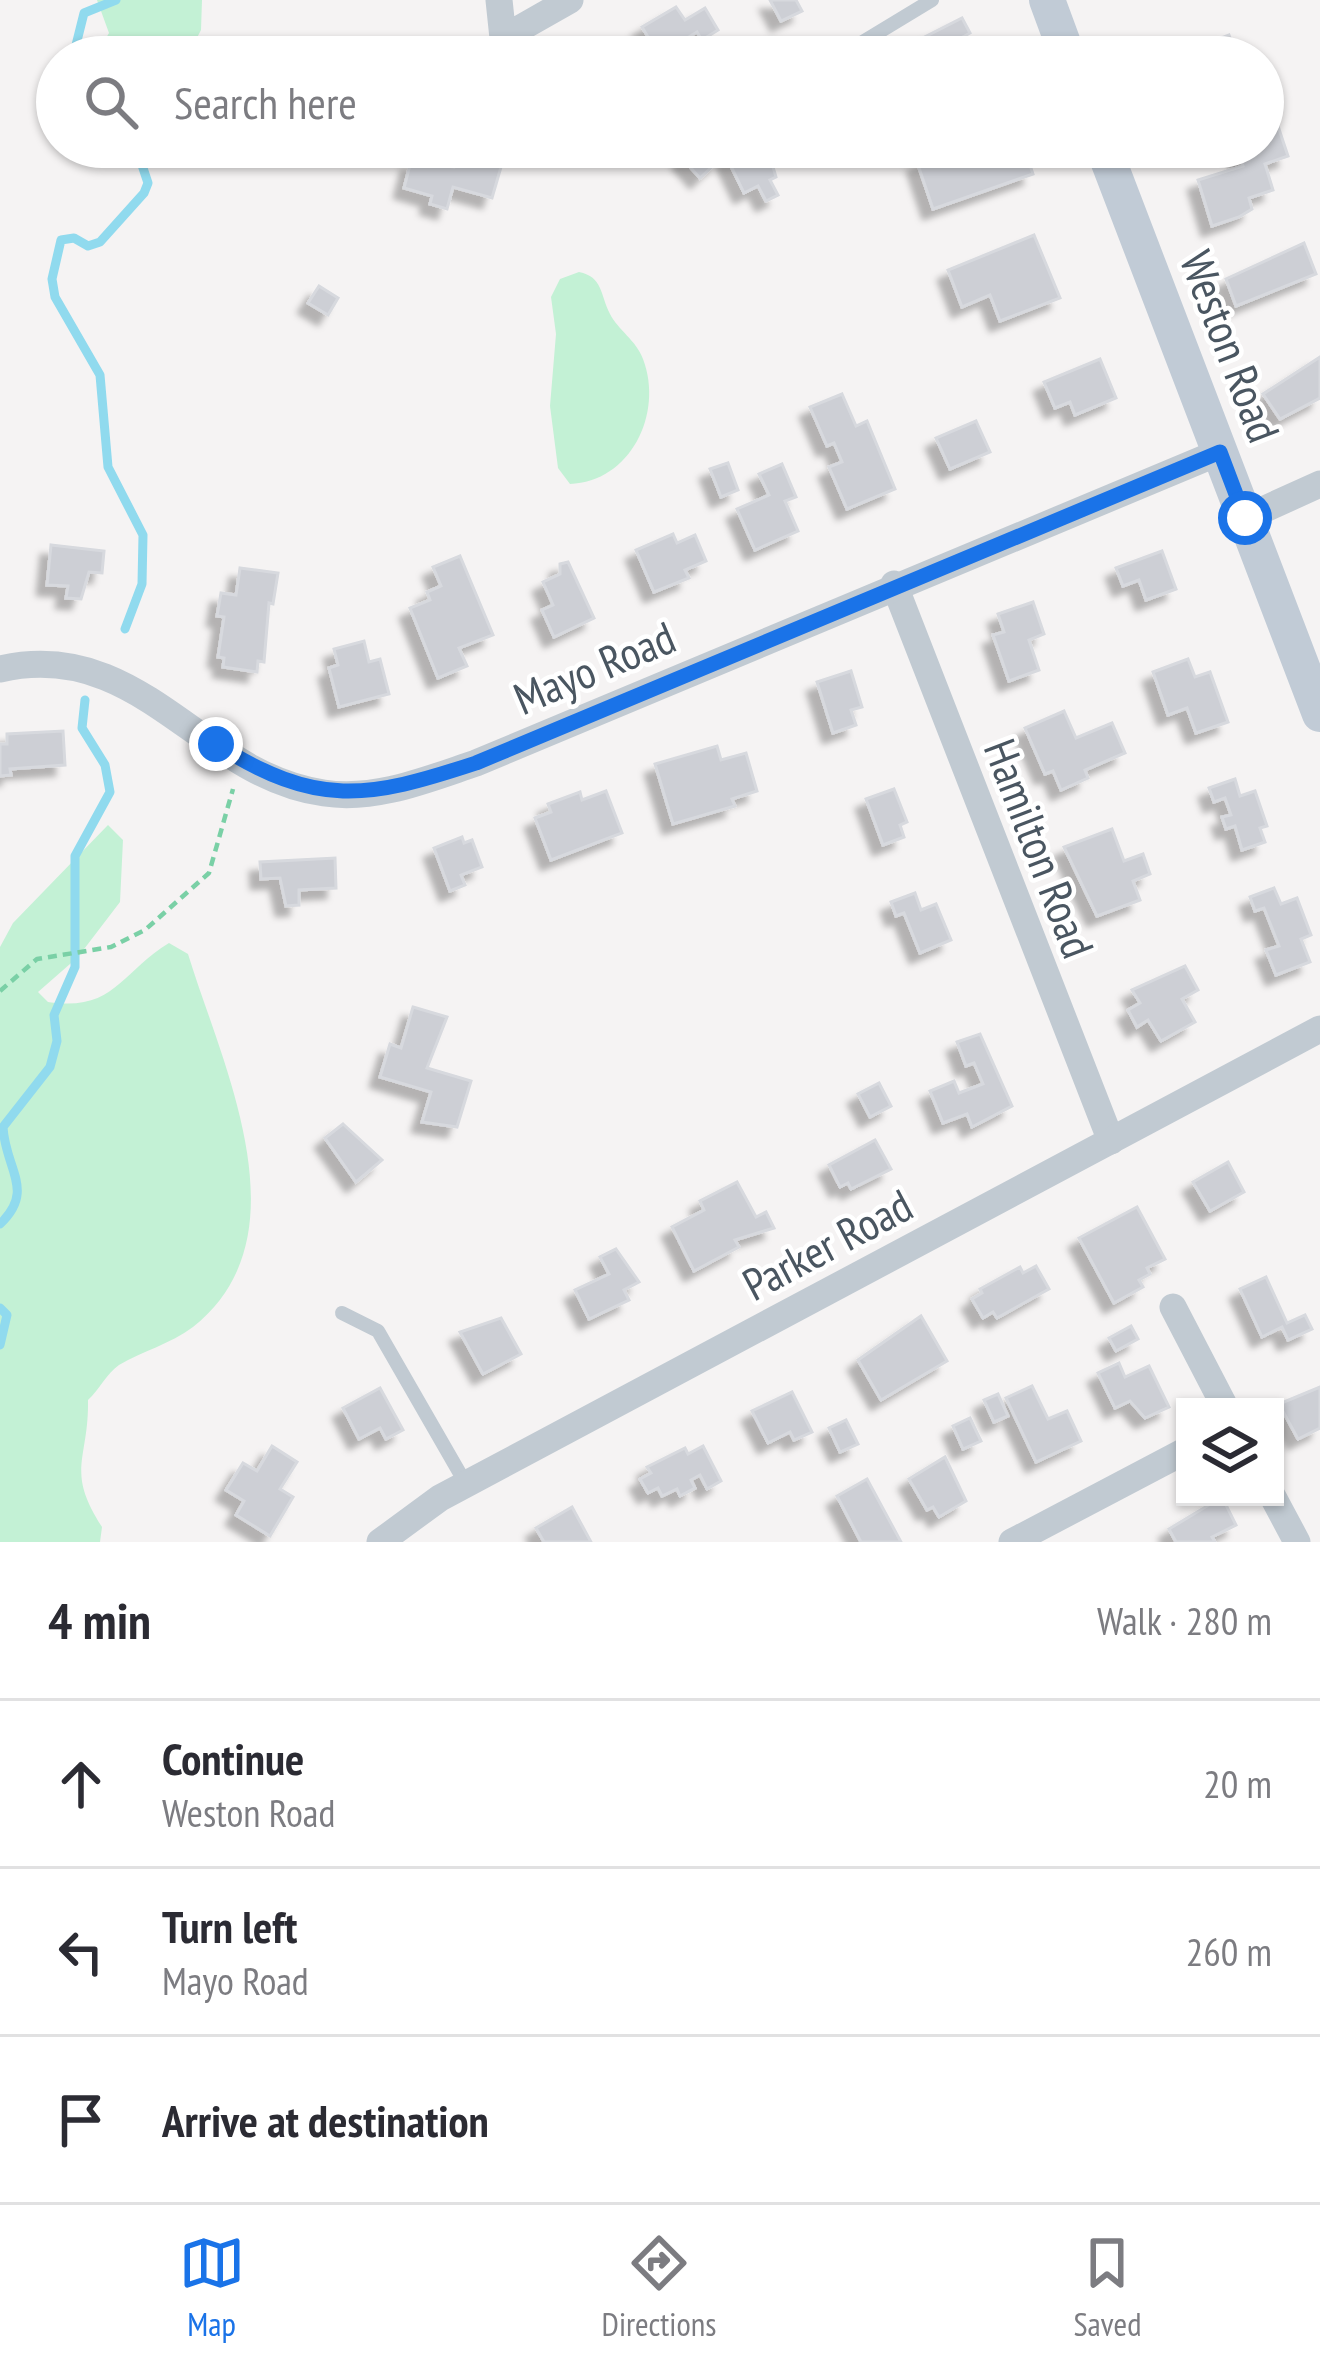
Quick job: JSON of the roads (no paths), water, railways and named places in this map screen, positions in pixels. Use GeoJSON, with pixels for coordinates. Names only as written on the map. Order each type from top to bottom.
{"type":"FeatureCollection","features":[{"type":"Feature","properties":{"kind":"main road"},"geometry":{"type":"LineString","coordinates":[[1047,0],[1061,36]]}},
{"type":"Feature","properties":{"kind":"main road","name":"Weston Road"},"geometry":{"type":"LineString","coordinates":[[1111,168],[1320,714]]}},
{"type":"Feature","properties":{"kind":"street"},"geometry":{"type":"LineString","coordinates":[[500,0],[503,36]]}},
{"type":"Feature","properties":{"kind":"street"},"geometry":{"type":"LineString","coordinates":[[506,36],[569,0]]}},
{"type":"Feature","properties":{"kind":"street","name":"Mayo Road"},"geometry":{"type":"LineString","coordinates":[[0,668],[45,664],[110,676],[240,759],[298,788],[326,794],[407,784],[476,763],[894,584],[1220,452]]}},
{"type":"Feature","properties":{"kind":"street"},"geometry":{"type":"LineString","coordinates":[[1245,518],[1320,484]]}},
{"type":"Feature","properties":{"kind":"street","name":"Hamilton Road"},"geometry":{"type":"LineString","coordinates":[[894,584],[1112,1141]]}},
{"type":"Feature","properties":{"kind":"street","name":"Parker Road"},"geometry":{"type":"LineString","coordinates":[[380,1542],[466,1484],[1320,1029]]}},
{"type":"Feature","properties":{"kind":"street"},"geometry":{"type":"LineString","coordinates":[[1173,1307],[1220,1398]]}},
{"type":"Feature","properties":{"kind":"street"},"geometry":{"type":"LineString","coordinates":[[1012,1542],[1176,1456]]}},
{"type":"Feature","properties":{"kind":"street"},"geometry":{"type":"LineString","coordinates":[[1278,1506],[1297,1542]]}},
{"type":"Feature","properties":{"kind":"lane"},"geometry":{"type":"LineString","coordinates":[[873,36],[932,0]]}},
{"type":"Feature","properties":{"kind":"lane"},"geometry":{"type":"LineString","coordinates":[[342,1313],[378,1331],[466,1484]]}},
{"type":"Feature","properties":{"kind":"waterway"},"geometry":{"type":"LineString","coordinates":[[78,36],[84,13],[116,0]]}},
{"type":"Feature","properties":{"kind":"waterway"},"geometry":{"type":"LineString","coordinates":[[125,629],[142,584],[143,535],[108,467],[100,375],[55,297],[52,279],[61,240],[74,238],[88,246],[100,242],[144,193],[148,183],[143,168]]}},
{"type":"Feature","properties":{"kind":"waterway"},"geometry":{"type":"LineString","coordinates":[[0,1224],[11,1212],[17,1189],[3,1127],[50,1067],[57,1041],[54,1015],[75,967],[75,856],[110,792],[105,765],[82,728],[85,700]]}},
{"type":"Feature","properties":{"kind":"waterway"},"geometry":{"type":"LineString","coordinates":[[0,1308],[7,1315],[0,1345]]}}]}
